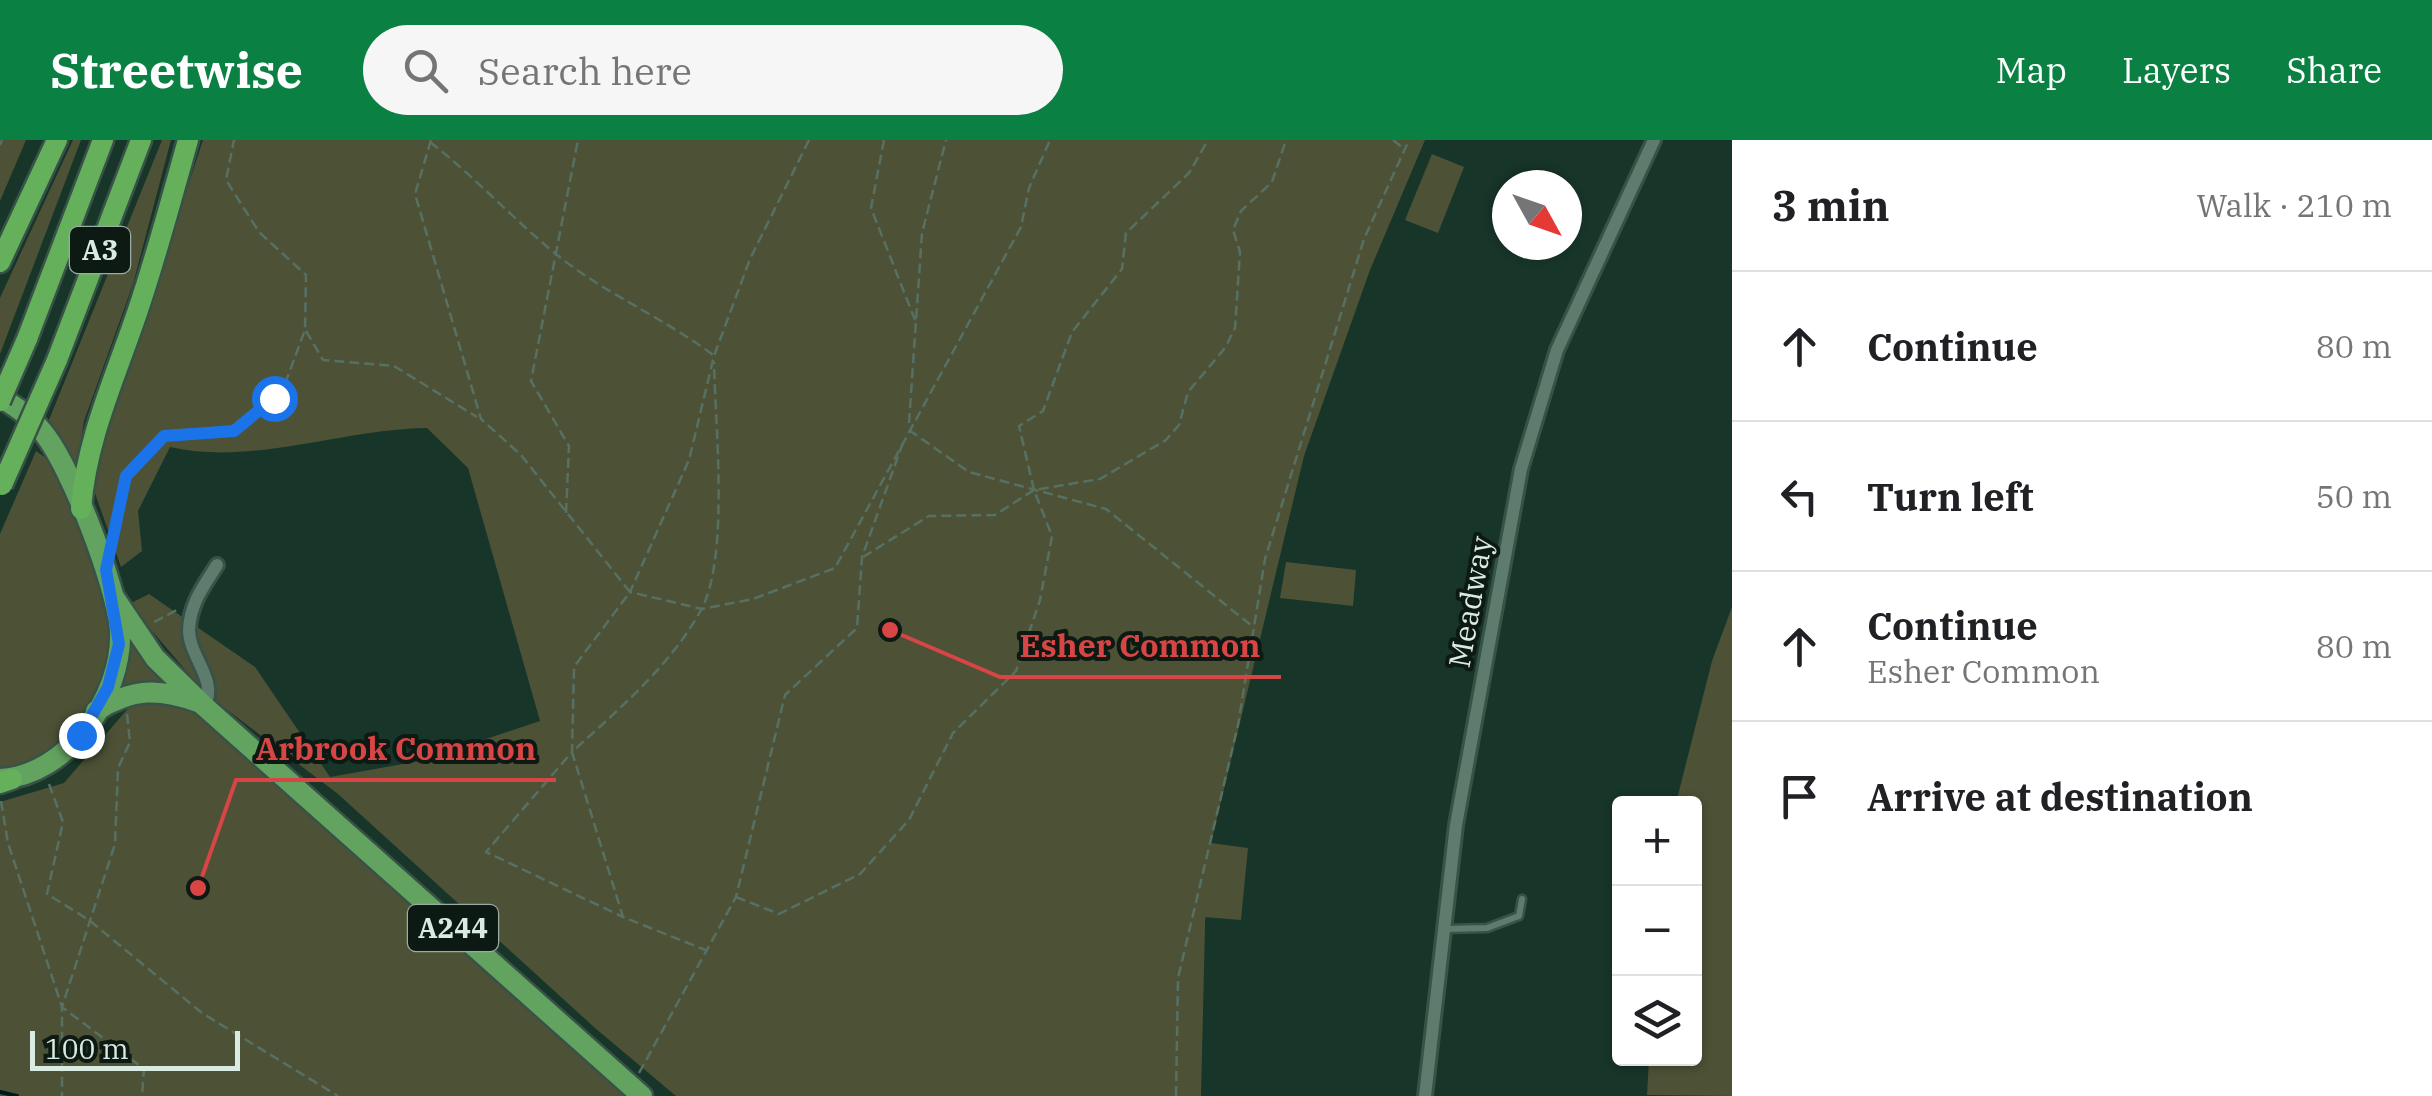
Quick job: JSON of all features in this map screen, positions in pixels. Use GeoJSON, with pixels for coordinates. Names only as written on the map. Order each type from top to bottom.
{"type":"FeatureCollection","features":[{"type":"Feature","properties":{"kind":"highway"},"geometry":{"type":"LineString","coordinates":[[0,262],[57,140]]}},
{"type":"Feature","properties":{"kind":"highway","name":"A3"},"geometry":{"type":"LineString","coordinates":[[0,399],[103,140]]}},
{"type":"Feature","properties":{"kind":"highway","name":"A3"},"geometry":{"type":"LineString","coordinates":[[1,487],[57,360],[140,140]]}},
{"type":"Feature","properties":{"kind":"highway"},"geometry":{"type":"LineString","coordinates":[[81,509],[84,470],[96,428],[159,249],[188,140]]}},
{"type":"Feature","properties":{"kind":"main road"},"geometry":{"type":"LineString","coordinates":[[0,399],[22,410],[45,434],[106,570],[114,597],[119,644],[96,711],[81,735],[53,762],[4,780]]}},
{"type":"Feature","properties":{"kind":"main road","name":"A244"},"geometry":{"type":"LineString","coordinates":[[114,597],[155,658],[202,704],[636,1092]]}},
{"type":"Feature","properties":{"kind":"main road","name":"A244"},"geometry":{"type":"LineString","coordinates":[[96,711],[126,694],[144,690],[168,692],[202,704]]}},
{"type":"Feature","properties":{"kind":"street","name":"Meadway"},"geometry":{"type":"LineString","coordinates":[[1425,1096],[1472,735],[1530,435],[1576,303],[1654,140]]}},
{"type":"Feature","properties":{"kind":"street"},"geometry":{"type":"LineString","coordinates":[[202,704],[210,688],[189,634],[194,601],[218,565]]}},
{"type":"Feature","properties":{"kind":"lane"},"geometry":{"type":"LineString","coordinates":[[1444,929],[1499,925],[1519,916],[1522,899]]}},
{"type":"Feature","properties":{"kind":"path"},"geometry":{"type":"LineString","coordinates":[[106,570],[126,476],[164,436],[234,431],[282,392],[305,330],[306,275],[259,232],[226,180],[234,140]]}},
{"type":"Feature","properties":{"kind":"path"},"geometry":{"type":"LineString","coordinates":[[566,514],[569,446],[531,381],[578,140]]}},
{"type":"Feature","properties":{"kind":"path"},"geometry":{"type":"LineString","coordinates":[[623,917],[572,752],[574,668],[630,592],[690,460],[714,356],[750,259],[809,140]]}},
{"type":"Feature","properties":{"kind":"path"},"geometry":{"type":"LineString","coordinates":[[884,140],[871,208],[917,326]]}},
{"type":"Feature","properties":{"kind":"path"},"geometry":{"type":"LineString","coordinates":[[636,1092],[736,897],[785,695],[858,628],[862,557],[908,430],[922,233],[946,140]]}},
{"type":"Feature","properties":{"kind":"path"},"geometry":{"type":"LineString","coordinates":[[305,330],[323,360],[394,366],[480,419],[521,456],[630,592],[702,609],[753,600],[836,568],[1021,226],[1029,188],[1050,140]]}},
{"type":"Feature","properties":{"kind":"path"},"geometry":{"type":"LineString","coordinates":[[736,897],[779,914],[860,874],[909,820],[953,733],[1016,670],[1040,600],[1052,536],[1034,490],[1020,426],[1042,411],[1072,332],[1122,270],[1126,233],[1189,173],[1208,140]]}},
{"type":"Feature","properties":{"kind":"path"},"geometry":{"type":"LineString","coordinates":[[862,557],[929,516],[995,514],[1034,490],[1100,479],[1166,440],[1179,425],[1188,392],[1226,348],[1235,328],[1240,252],[1233,230],[1241,211],[1272,182],[1286,140]]}},
{"type":"Feature","properties":{"kind":"path"},"geometry":{"type":"LineString","coordinates":[[1392,140],[1404,149]]}},
{"type":"Feature","properties":{"kind":"path"},"geometry":{"type":"LineString","coordinates":[[1176,1096],[1178,978],[1238,724],[1266,559],[1364,239],[1409,140]]}},
{"type":"Feature","properties":{"kind":"path"},"geometry":{"type":"LineString","coordinates":[[480,419],[415,194],[430,141],[476,177],[558,256],[677,328],[714,356]]}},
{"type":"Feature","properties":{"kind":"path"},"geometry":{"type":"LineString","coordinates":[[708,951],[623,917],[486,852],[572,752],[659,672],[702,609],[716,551],[714,356]]}},
{"type":"Feature","properties":{"kind":"path"},"geometry":{"type":"LineString","coordinates":[[908,430],[968,472],[1106,509],[1254,628]]}},
{"type":"Feature","properties":{"kind":"path"},"geometry":{"type":"LineString","coordinates":[[132,624],[157,622],[194,601]]}},
{"type":"Feature","properties":{"kind":"path"},"geometry":{"type":"LineString","coordinates":[[62,1096],[62,1007],[114,844],[118,768],[130,742],[127,708]]}},
{"type":"Feature","properties":{"kind":"path"},"geometry":{"type":"LineString","coordinates":[[49,783],[62,822],[48,894],[89,920],[202,1013],[338,1096]]}},
{"type":"Feature","properties":{"kind":"path"},"geometry":{"type":"LineString","coordinates":[[1,799],[8,843],[62,1007],[144,1070],[142,1096]]}},
{"type":"Feature","properties":{"kind":"green space"},"geometry":{"type":"Polygon","coordinates":[[[0,140],[26,140],[0,201],[0,140]]]}},
{"type":"Feature","properties":{"kind":"green space"},"geometry":{"type":"Polygon","coordinates":[[[73,140],[81,140],[0,354],[0,298],[73,140]]]}},
{"type":"Feature","properties":{"kind":"green space"},"geometry":{"type":"Polygon","coordinates":[[[162,140],[171,140],[133,284],[84,421],[75,477],[49,420],[162,140]]]}},
{"type":"Feature","properties":{"kind":"green space"},"geometry":{"type":"Polygon","coordinates":[[[203,140],[1425,140],[1370,270],[1304,456],[1211,843],[1248,848],[1241,920],[1205,917],[1201,1096],[676,1096],[595,1028],[338,794],[205,693],[129,604],[149,594],[255,667],[330,777],[420,761],[540,721],[468,468],[427,428],[265,450],[201,452],[170,447],[138,511],[142,551],[121,567],[91,482],[203,140]]]}},
{"type":"Feature","properties":{"kind":"green space"},"geometry":{"type":"Polygon","coordinates":[[[1432,154],[1464,167],[1438,233],[1405,220],[1432,154]]]}},
{"type":"Feature","properties":{"kind":"green space"},"geometry":{"type":"Polygon","coordinates":[[[36,451],[50,461],[94,561],[109,624],[107,656],[96,689],[68,732],[32,760],[0,770],[0,534],[36,451]]]}},
{"type":"Feature","properties":{"kind":"green space"},"geometry":{"type":"Polygon","coordinates":[[[1286,562],[1356,570],[1353,606],[1280,598],[1286,562]]]}},
{"type":"Feature","properties":{"kind":"green space"},"geometry":{"type":"Polygon","coordinates":[[[1732,607],[1732,1096],[1647,1095],[1649,1066],[1702,1066],[1702,796],[1678,796],[1712,661],[1732,607]]]}},
{"type":"Feature","properties":{"kind":"green space"},"geometry":{"type":"Polygon","coordinates":[[[129,635],[172,683],[144,683],[119,691],[129,635]]]}},
{"type":"Feature","properties":{"kind":"green space"},"geometry":{"type":"Polygon","coordinates":[[[184,702],[634,1096],[0,1096],[0,802],[64,783],[131,705],[184,702]]]}},
{"type":"Feature","properties":{"kind":"waterway"},"geometry":{"type":"LineString","coordinates":[[0,1092],[17,1096]]}},
{"type":"Feature","properties":{"kind":"place","name":"Esher Common"},"geometry":{"type":"Point","coordinates":[890,630]}},
{"type":"Feature","properties":{"kind":"place","name":"Arbrook Common"},"geometry":{"type":"Point","coordinates":[198,888]}},
{"type":"Feature","properties":{"kind":"route"},"geometry":{"type":"LineString","coordinates":[[81,735],[116,664],[120,628],[106,570],[126,476],[164,436],[234,431],[274,398]]}}]}
